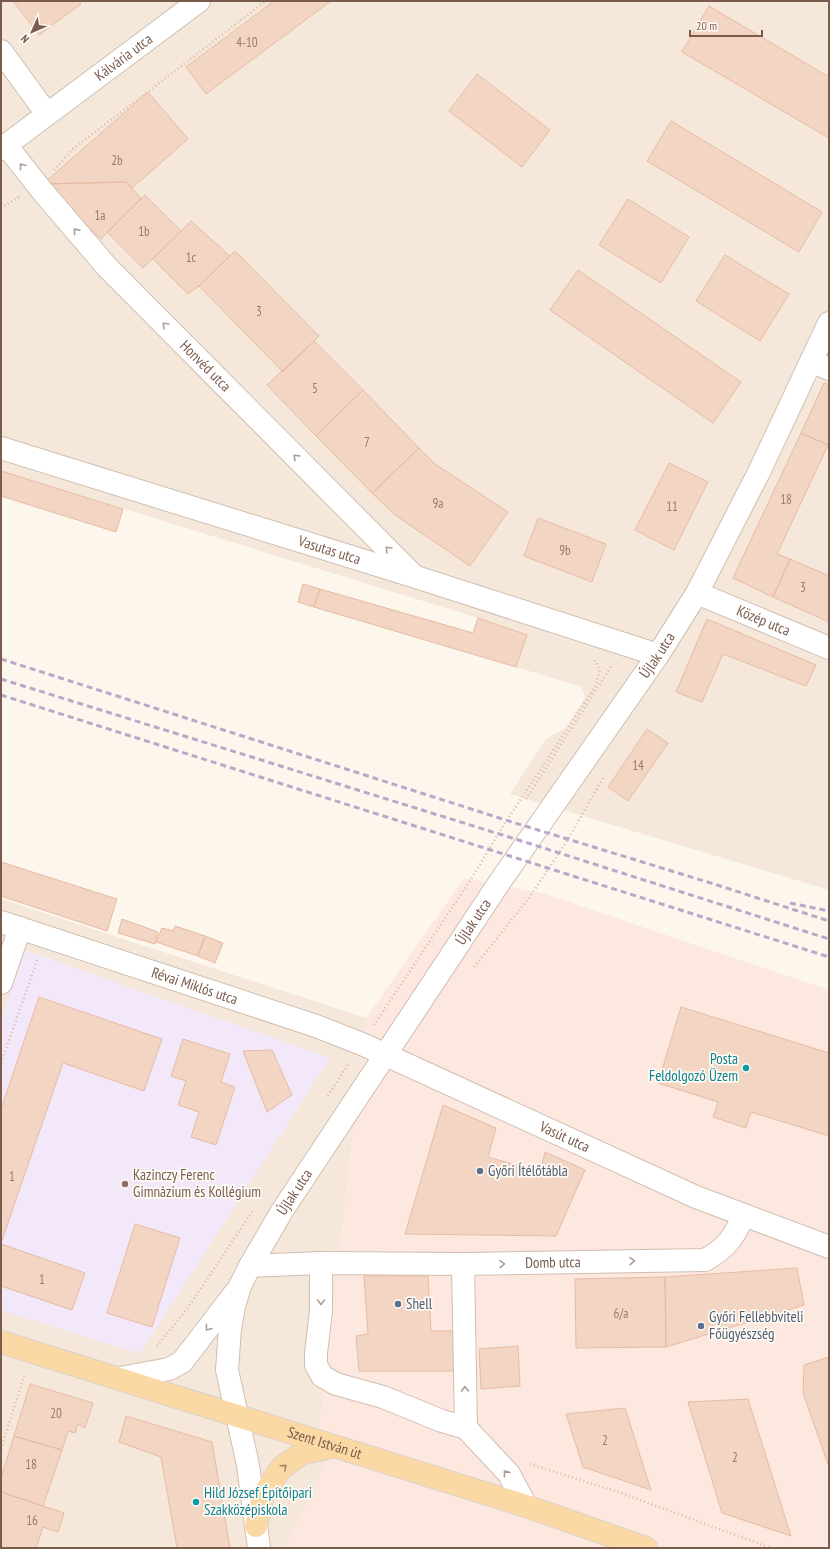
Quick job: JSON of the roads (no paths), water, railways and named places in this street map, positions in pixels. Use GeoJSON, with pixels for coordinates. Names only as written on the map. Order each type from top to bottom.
{"type":"FeatureCollection","features":[{"type":"Feature","properties":{"kind":"main road","name":"Szent István út"},"geometry":{"type":"LineString","coordinates":[[1,1342],[526,1506],[646,1548]]}},
{"type":"Feature","properties":{"kind":"main road"},"geometry":{"type":"LineString","coordinates":[[256,1526],[263,1495],[282,1467],[303,1453],[334,1446]]}},
{"type":"Feature","properties":{"kind":"street","name":"Kálvária utca"},"geometry":{"type":"LineString","coordinates":[[4,147],[199,1]]}},
{"type":"Feature","properties":{"kind":"street"},"geometry":{"type":"LineString","coordinates":[[1,51],[48,114]]}},
{"type":"Feature","properties":{"kind":"street","name":"Honvéd utca"},"geometry":{"type":"LineString","coordinates":[[4,147],[107,267],[416,577]]}},
{"type":"Feature","properties":{"kind":"street","name":"Újlak utca"},"geometry":{"type":"LineString","coordinates":[[259,1548],[248,1465],[227,1370],[231,1321],[240,1286],[282,1211],[517,857],[658,655],[697,593],[759,472],[820,365],[829,323]]}},
{"type":"Feature","properties":{"kind":"street","name":"Vasutas utca"},"geometry":{"type":"LineString","coordinates":[[1,448],[416,577],[658,655]]}},
{"type":"Feature","properties":{"kind":"street","name":"Közép utca"},"geometry":{"type":"LineString","coordinates":[[697,593],[829,648]]}},
{"type":"Feature","properties":{"kind":"street"},"geometry":{"type":"LineString","coordinates":[[1,983],[10,925]]}},
{"type":"Feature","properties":{"kind":"street","name":"Révai Miklós utca"},"geometry":{"type":"LineString","coordinates":[[10,925],[316,1026],[387,1054]]}},
{"type":"Feature","properties":{"kind":"street","name":"Vasút utca"},"geometry":{"type":"LineString","coordinates":[[387,1054],[696,1197],[744,1215]]}},
{"type":"Feature","properties":{"kind":"street"},"geometry":{"type":"LineString","coordinates":[[744,1215],[829,1247]]}},
{"type":"Feature","properties":{"kind":"street","name":"Domb utca"},"geometry":{"type":"LineString","coordinates":[[250,1266],[321,1263],[463,1264],[706,1260],[719,1253],[734,1235],[744,1215]]}},
{"type":"Feature","properties":{"kind":"street"},"geometry":{"type":"LineString","coordinates":[[321,1263],[321,1312],[316,1365],[322,1376],[336,1384],[383,1398],[442,1421],[466,1428],[509,1474],[526,1506]]}},
{"type":"Feature","properties":{"kind":"street"},"geometry":{"type":"LineString","coordinates":[[463,1264],[466,1428]]}},
{"type":"Feature","properties":{"kind":"street"},"geometry":{"type":"LineString","coordinates":[[120,1378],[169,1369],[182,1362],[240,1286]]}},
{"type":"Feature","properties":{"kind":"railway"},"geometry":{"type":"LineString","coordinates":[[1,659],[512,822],[829,921]]}},
{"type":"Feature","properties":{"kind":"railway"},"geometry":{"type":"LineString","coordinates":[[1,679],[528,843],[829,939]]}},
{"type":"Feature","properties":{"kind":"railway"},"geometry":{"type":"LineString","coordinates":[[1,695],[829,957]]}},
{"type":"Feature","properties":{"kind":"railway"},"geometry":{"type":"LineString","coordinates":[[790,903],[829,911]]}},
{"type":"Feature","properties":{"kind":"place","name":"Posta Feldolgozó Üzem"},"geometry":{"type":"Point","coordinates":[746,1068]}},
{"type":"Feature","properties":{"kind":"place","name":"Győri Ítélőtábla"},"geometry":{"type":"Point","coordinates":[480,1171]}},
{"type":"Feature","properties":{"kind":"place","name":"Kazinczy Ferenc Gimnázium és Kollégium"},"geometry":{"type":"Point","coordinates":[125,1184]}},
{"type":"Feature","properties":{"kind":"place","name":"Shell"},"geometry":{"type":"Point","coordinates":[398,1304]}},
{"type":"Feature","properties":{"kind":"place","name":"Győri Fellebbviteli Főügyészség"},"geometry":{"type":"Point","coordinates":[701,1326]}},
{"type":"Feature","properties":{"kind":"place","name":"Hild József Építőipari Szakközépiskola"},"geometry":{"type":"Point","coordinates":[196,1502]}}]}
